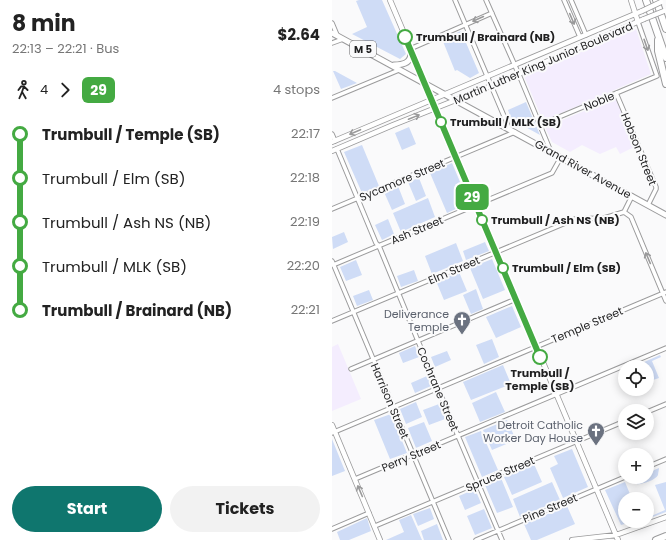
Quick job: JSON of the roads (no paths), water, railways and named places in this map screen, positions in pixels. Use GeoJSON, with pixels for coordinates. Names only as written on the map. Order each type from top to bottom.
{"type":"FeatureCollection","features":[{"type":"Feature","properties":{"kind":"highway"},"geometry":{"type":"LineString","coordinates":[[646,0],[666,58]]}},
{"type":"Feature","properties":{"kind":"highway"},"geometry":{"type":"LineString","coordinates":[[661,1],[666,29]]}},
{"type":"Feature","properties":{"kind":"highway"},"geometry":{"type":"LineString","coordinates":[[659,36],[658,51],[666,84]]}},
{"type":"Feature","properties":{"kind":"highway"},"geometry":{"type":"LineString","coordinates":[[656,540],[666,536]]}},
{"type":"Feature","properties":{"kind":"main road","name":"Grand River Avenue"},"geometry":{"type":"LineString","coordinates":[[334,34],[509,128],[666,215]]}},
{"type":"Feature","properties":{"kind":"main road"},"geometry":{"type":"LineString","coordinates":[[393,66],[401,65],[407,62],[411,57],[411,51]]}},
{"type":"Feature","properties":{"kind":"street"},"geometry":{"type":"LineString","coordinates":[[390,0],[618,540]]}},
{"type":"Feature","properties":{"kind":"street"},"geometry":{"type":"LineString","coordinates":[[454,0],[509,128]]}},
{"type":"Feature","properties":{"kind":"street"},"geometry":{"type":"LineString","coordinates":[[486,0],[551,152]]}},
{"type":"Feature","properties":{"kind":"street"},"geometry":{"type":"LineString","coordinates":[[564,0],[580,37]]}},
{"type":"Feature","properties":{"kind":"street"},"geometry":{"type":"LineString","coordinates":[[571,0],[586,35]]}},
{"type":"Feature","properties":{"kind":"street"},"geometry":{"type":"LineString","coordinates":[[631,0],[638,22]]}},
{"type":"Feature","properties":{"kind":"street","name":"Martin Luther King Junior Boulevard"},"geometry":{"type":"LineString","coordinates":[[333,141],[586,35],[642,11],[661,1]]}},
{"type":"Feature","properties":{"kind":"street","name":"Martin Luther King Junior Boulevard"},"geometry":{"type":"LineString","coordinates":[[334,150],[491,86],[665,10]]}},
{"type":"Feature","properties":{"kind":"street"},"geometry":{"type":"LineString","coordinates":[[411,51],[492,13]]}},
{"type":"Feature","properties":{"kind":"street","name":"Noble"},"geometry":{"type":"LineString","coordinates":[[540,125],[657,76],[638,22]]}},
{"type":"Feature","properties":{"kind":"street"},"geometry":{"type":"LineString","coordinates":[[332,23],[334,34]]}},
{"type":"Feature","properties":{"kind":"street"},"geometry":{"type":"LineString","coordinates":[[332,43],[343,39]]}},
{"type":"Feature","properties":{"kind":"street"},"geometry":{"type":"LineString","coordinates":[[552,49],[556,58]]}},
{"type":"Feature","properties":{"kind":"street"},"geometry":{"type":"LineString","coordinates":[[332,98],[400,69]]}},
{"type":"Feature","properties":{"kind":"street","name":"Hobson Street"},"geometry":{"type":"LineString","coordinates":[[616,93],[656,187],[648,205]]}},
{"type":"Feature","properties":{"kind":"street"},"geometry":{"type":"LineString","coordinates":[[388,118],[386,122],[387,126],[393,125]]}},
{"type":"Feature","properties":{"kind":"street"},"geometry":{"type":"LineString","coordinates":[[371,125],[379,126],[380,128],[377,132]]}},
{"type":"Feature","properties":{"kind":"street","name":"Sycamore Street"},"geometry":{"type":"LineString","coordinates":[[332,209],[516,132]]}},
{"type":"Feature","properties":{"kind":"street"},"geometry":{"type":"LineString","coordinates":[[332,134],[333,141]]}},
{"type":"Feature","properties":{"kind":"street","name":"Cochrane Street"},"geometry":{"type":"LineString","coordinates":[[334,150],[376,243],[379,246],[502,540]]}},
{"type":"Feature","properties":{"kind":"street","name":"Ash Street"},"geometry":{"type":"LineString","coordinates":[[333,264],[552,173],[562,157]]}},
{"type":"Feature","properties":{"kind":"street"},"geometry":{"type":"LineString","coordinates":[[632,196],[624,212],[631,217],[664,293],[666,301]]}},
{"type":"Feature","properties":{"kind":"street","name":"Elm Street"},"geometry":{"type":"LineString","coordinates":[[332,321],[575,219],[604,218],[624,212]]}},
{"type":"Feature","properties":{"kind":"street","name":"Harrison Street"},"geometry":{"type":"LineString","coordinates":[[333,264],[449,540]]}},
{"type":"Feature","properties":{"kind":"street","name":"Temple Street"},"geometry":{"type":"LineString","coordinates":[[333,433],[664,293]]}},
{"type":"Feature","properties":{"kind":"street"},"geometry":{"type":"LineString","coordinates":[[351,369],[516,299]]}},
{"type":"Feature","properties":{"kind":"street","name":"Perry Street"},"geometry":{"type":"LineString","coordinates":[[355,479],[666,348]]}},
{"type":"Feature","properties":{"kind":"street"},"geometry":{"type":"LineString","coordinates":[[654,409],[666,404]]}},
{"type":"Feature","properties":{"kind":"street","name":"Spruce Street"},"geometry":{"type":"LineString","coordinates":[[375,526],[618,424]]}},
{"type":"Feature","properties":{"kind":"street"},"geometry":{"type":"LineString","coordinates":[[332,425],[333,433],[355,479],[380,540]]}},
{"type":"Feature","properties":{"kind":"street"},"geometry":{"type":"LineString","coordinates":[[654,464],[666,459]]}},
{"type":"Feature","properties":{"kind":"street","name":"Pine Street"},"geometry":{"type":"LineString","coordinates":[[476,540],[618,480]]}},
{"type":"Feature","properties":{"kind":"street"},"geometry":{"type":"LineString","coordinates":[[332,529],[369,513]]}},
{"type":"Feature","properties":{"kind":"street"},"geometry":{"type":"LineString","coordinates":[[572,540],[603,537],[616,534],[666,517]]}},
{"type":"Feature","properties":{"kind":"place","name":"Trumbull / Brainard (NB)"},"geometry":{"type":"Point","coordinates":[405,37]}},
{"type":"Feature","properties":{"kind":"place","name":"Trumbull / MLK (SB)"},"geometry":{"type":"Point","coordinates":[441,122]}},
{"type":"Feature","properties":{"kind":"place","name":"Trumbull / Ash NS (NB)"},"geometry":{"type":"Point","coordinates":[482,220]}},
{"type":"Feature","properties":{"kind":"place","name":"Trumbull / Elm (SB)"},"geometry":{"type":"Point","coordinates":[503,268]}},
{"type":"Feature","properties":{"kind":"place","name":"Deliverance Temple"},"geometry":{"type":"Point","coordinates":[462,335]}},
{"type":"Feature","properties":{"kind":"place","name":"Trumbull / Temple (SB)"},"geometry":{"type":"Point","coordinates":[540,357]}},
{"type":"Feature","properties":{"kind":"place","name":"Detroit Catholic Worker Day House"},"geometry":{"type":"Point","coordinates":[596,446]}}]}
